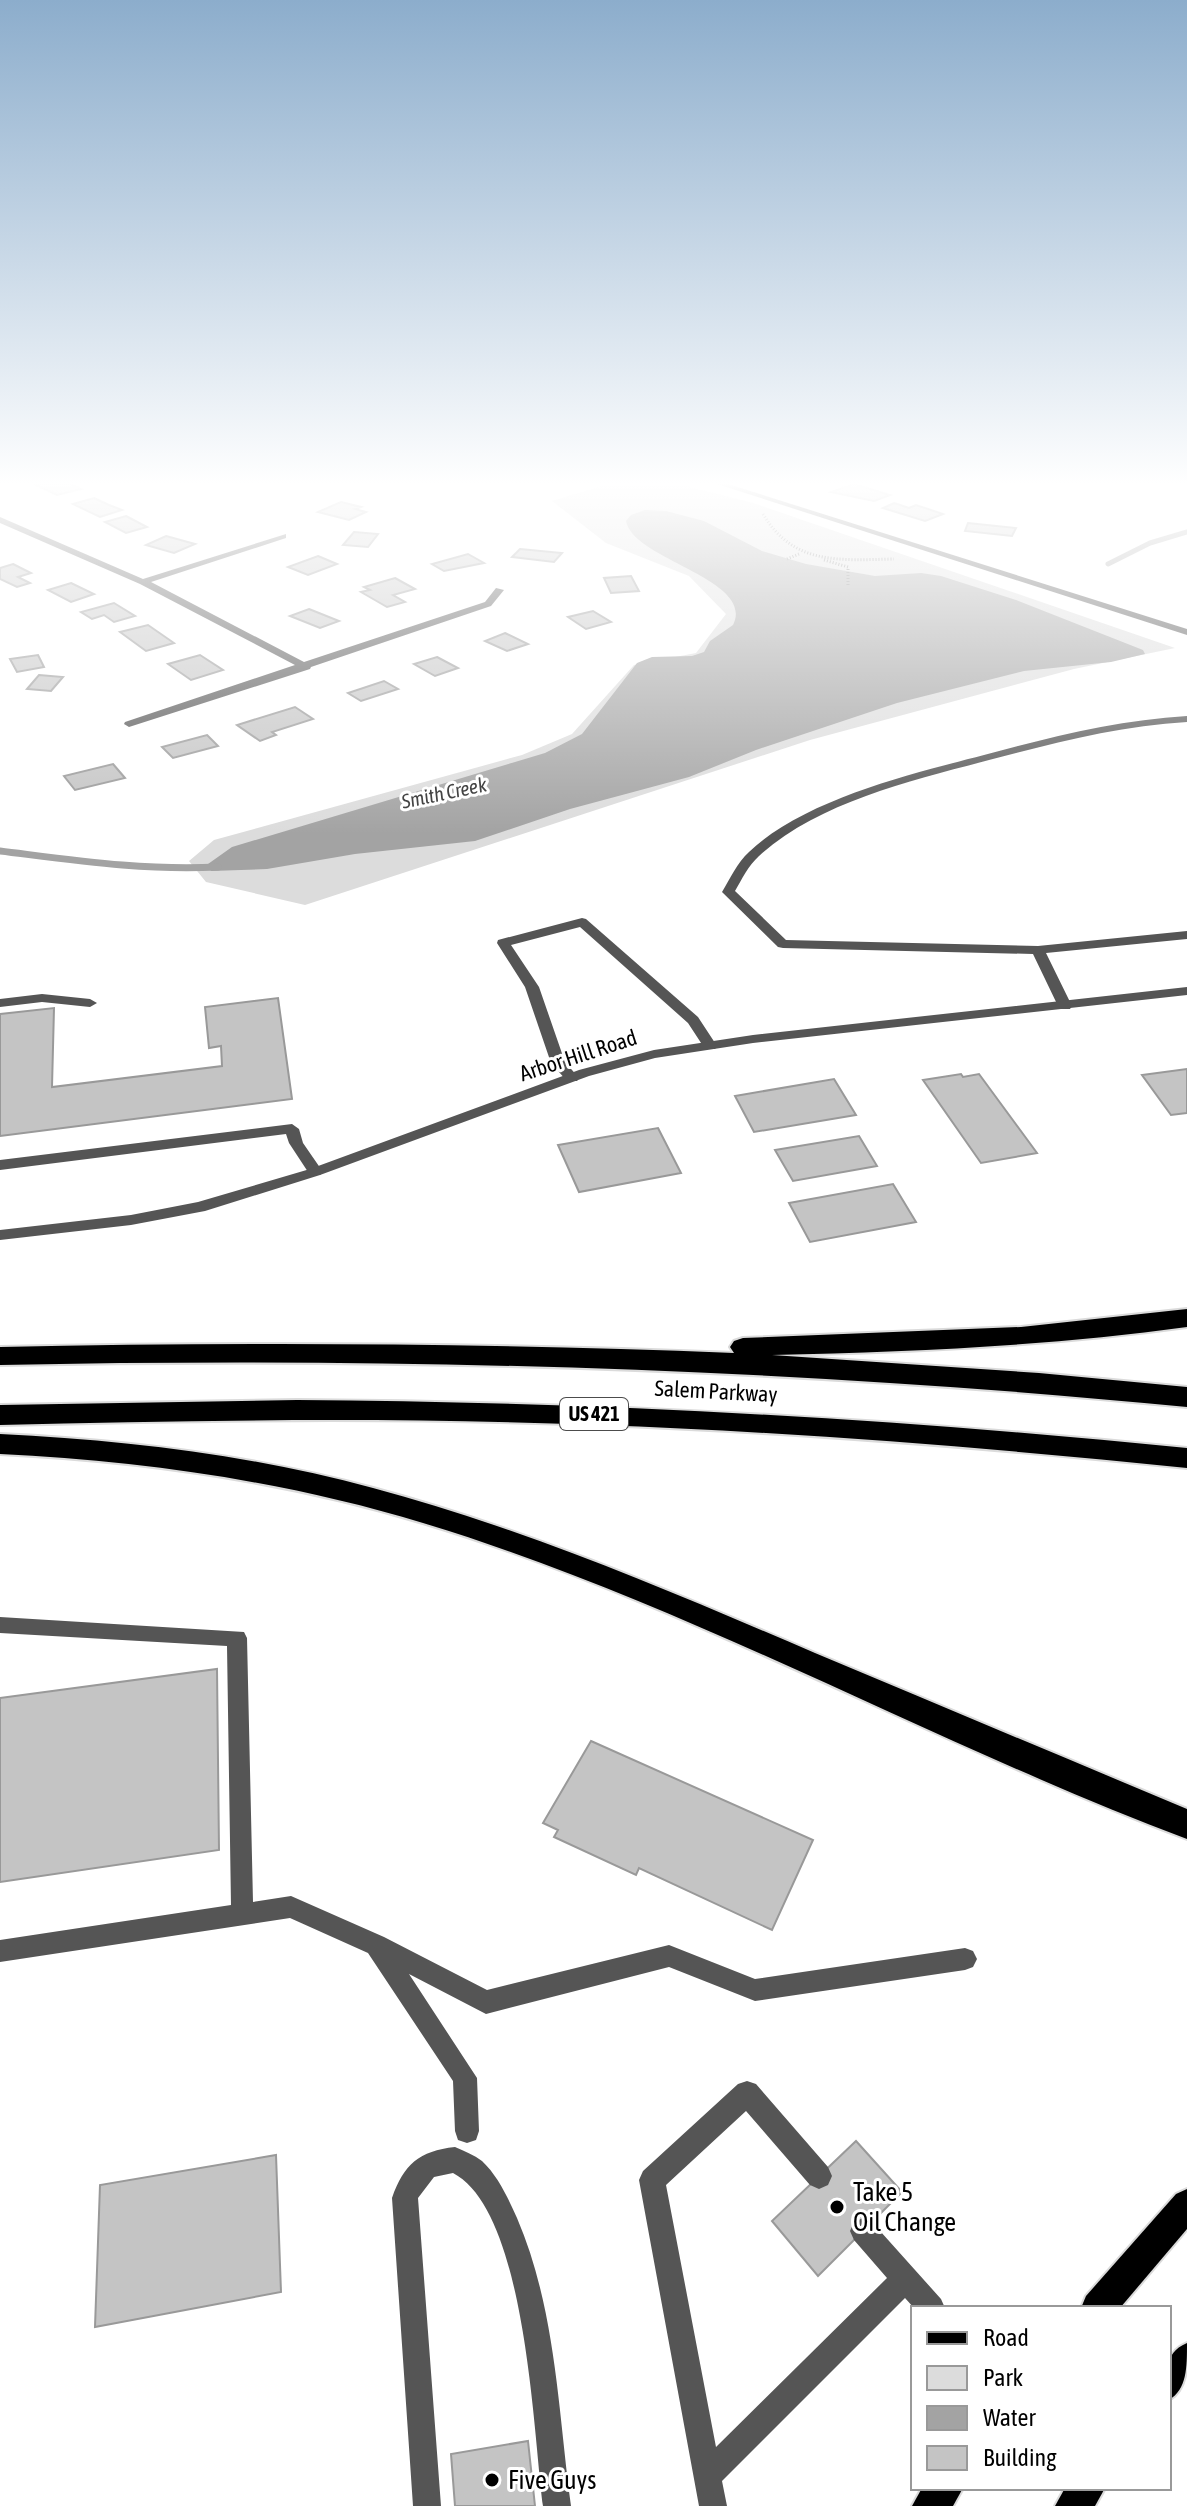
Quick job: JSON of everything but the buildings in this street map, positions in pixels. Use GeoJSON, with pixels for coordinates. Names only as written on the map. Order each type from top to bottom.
{"type":"FeatureCollection","features":[{"type":"Feature","properties":{"kind":"highway"},"geometry":{"type":"LineString","coordinates":[[523,1352],[984,1341],[1052,1336],[1187,1318]]}},
{"type":"Feature","properties":{"kind":"highway","name":"Salem Parkway"},"geometry":{"type":"LineString","coordinates":[[0,1356],[314,1350],[523,1352],[889,1370],[1187,1397]]}},
{"type":"Feature","properties":{"kind":"highway","name":"Salem Parkway"},"geometry":{"type":"LineString","coordinates":[[0,1415],[334,1408],[518,1411],[890,1429],[1187,1458]]}},
{"type":"Feature","properties":{"kind":"highway"},"geometry":{"type":"LineString","coordinates":[[0,1444],[118,1450],[188,1459],[340,1489],[424,1513],[622,1584],[1187,1824]]}},
{"type":"Feature","properties":{"kind":"highway"},"geometry":{"type":"LineString","coordinates":[[1146,1807],[1187,1840]]}},
{"type":"Feature","properties":{"kind":"main road"},"geometry":{"type":"LineString","coordinates":[[1100,2306],[1187,2205]]}},
{"type":"Feature","properties":{"kind":"main road"},"geometry":{"type":"LineString","coordinates":[[1171,2380],[1187,2360]]}},
{"type":"Feature","properties":{"kind":"main road"},"geometry":{"type":"LineString","coordinates":[[930,2506],[943,2490]]}},
{"type":"Feature","properties":{"kind":"main road"},"geometry":{"type":"LineString","coordinates":[[1073,2506],[1085,2490]]}},
{"type":"Feature","properties":{"kind":"street"},"geometry":{"type":"LineString","coordinates":[[179,601],[306,667]]}},
{"type":"Feature","properties":{"kind":"street"},"geometry":{"type":"LineString","coordinates":[[129,724],[306,667],[490,601]]}},
{"type":"Feature","properties":{"kind":"street"},"geometry":{"type":"LineString","coordinates":[[1089,601],[1187,632]]}},
{"type":"Feature","properties":{"kind":"street"},"geometry":{"type":"LineString","coordinates":[[1187,719],[1147,720],[993,756],[918,776],[810,816],[753,854],[728,892],[783,944],[1038,950],[1187,935]]}},
{"type":"Feature","properties":{"kind":"street"},"geometry":{"type":"LineString","coordinates":[[572,1078],[558,1063],[532,987],[503,943],[582,922],[693,1020],[710,1046]]}},
{"type":"Feature","properties":{"kind":"street"},"geometry":{"type":"LineString","coordinates":[[1038,950],[1065,1006]]}},
{"type":"Feature","properties":{"kind":"street","name":"Arbor Hill Road"},"geometry":{"type":"LineString","coordinates":[[0,1235],[145,1218],[200,1207],[315,1172],[572,1078],[654,1054],[1187,991]]}},
{"type":"Feature","properties":{"kind":"street"},"geometry":{"type":"LineString","coordinates":[[0,1003],[42,998],[90,1003]]}},
{"type":"Feature","properties":{"kind":"street"},"geometry":{"type":"LineString","coordinates":[[0,1165],[292,1129],[296,1143],[315,1172]]}},
{"type":"Feature","properties":{"kind":"street"},"geometry":{"type":"LineString","coordinates":[[0,1625],[237,1638],[242,1913]]}},
{"type":"Feature","properties":{"kind":"street"},"geometry":{"type":"LineString","coordinates":[[0,1951],[291,1907],[376,1945],[486,2002],[669,1956],[755,1990],[965,1959]]}},
{"type":"Feature","properties":{"kind":"street"},"geometry":{"type":"LineString","coordinates":[[376,1945],[465,2078],[467,2131]]}},
{"type":"Feature","properties":{"kind":"street"},"geometry":{"type":"LineString","coordinates":[[713,2506],[652,2180],[747,2093],[819,2176]]}},
{"type":"Feature","properties":{"kind":"street"},"geometry":{"type":"LineString","coordinates":[[427,2506],[404,2212],[409,2186],[416,2177],[436,2162],[455,2159],[473,2168],[485,2181],[528,2289],[557,2506]]}},
{"type":"Feature","properties":{"kind":"street"},"geometry":{"type":"LineString","coordinates":[[863,2231],[930,2306]]}},
{"type":"Feature","properties":{"kind":"street"},"geometry":{"type":"LineString","coordinates":[[707,2476],[905,2279]]}},
{"type":"Feature","properties":{"kind":"green space"},"geometry":{"type":"Polygon","coordinates":[[[713,601],[1038,601],[1175,648],[1074,669],[810,740],[305,905],[206,882],[189,861],[214,840],[522,755],[572,734],[634,665],[696,653],[726,614],[713,601]]]}},
{"type":"Feature","properties":{"kind":"water"},"geometry":{"type":"Polygon","coordinates":[[[730,601],[1018,601],[1143,650],[1145,654],[1111,662],[1024,671],[897,703],[756,750],[689,777],[570,809],[475,841],[355,854],[267,869],[211,871],[208,864],[232,847],[545,753],[582,734],[637,663],[652,657],[692,656],[704,652],[710,641],[733,625],[735,609],[730,601]]]}},
{"type":"Feature","properties":{"kind":"waterway","name":"Smith Creek"},"geometry":{"type":"LineString","coordinates":[[0,851],[136,866],[218,867]]}},
{"type":"Feature","properties":{"kind":"place","name":"Take 5 Oil Change"},"geometry":{"type":"Point","coordinates":[837,2207]}},
{"type":"Feature","properties":{"kind":"place","name":"Five Guys"},"geometry":{"type":"Point","coordinates":[492,2480]}}]}
